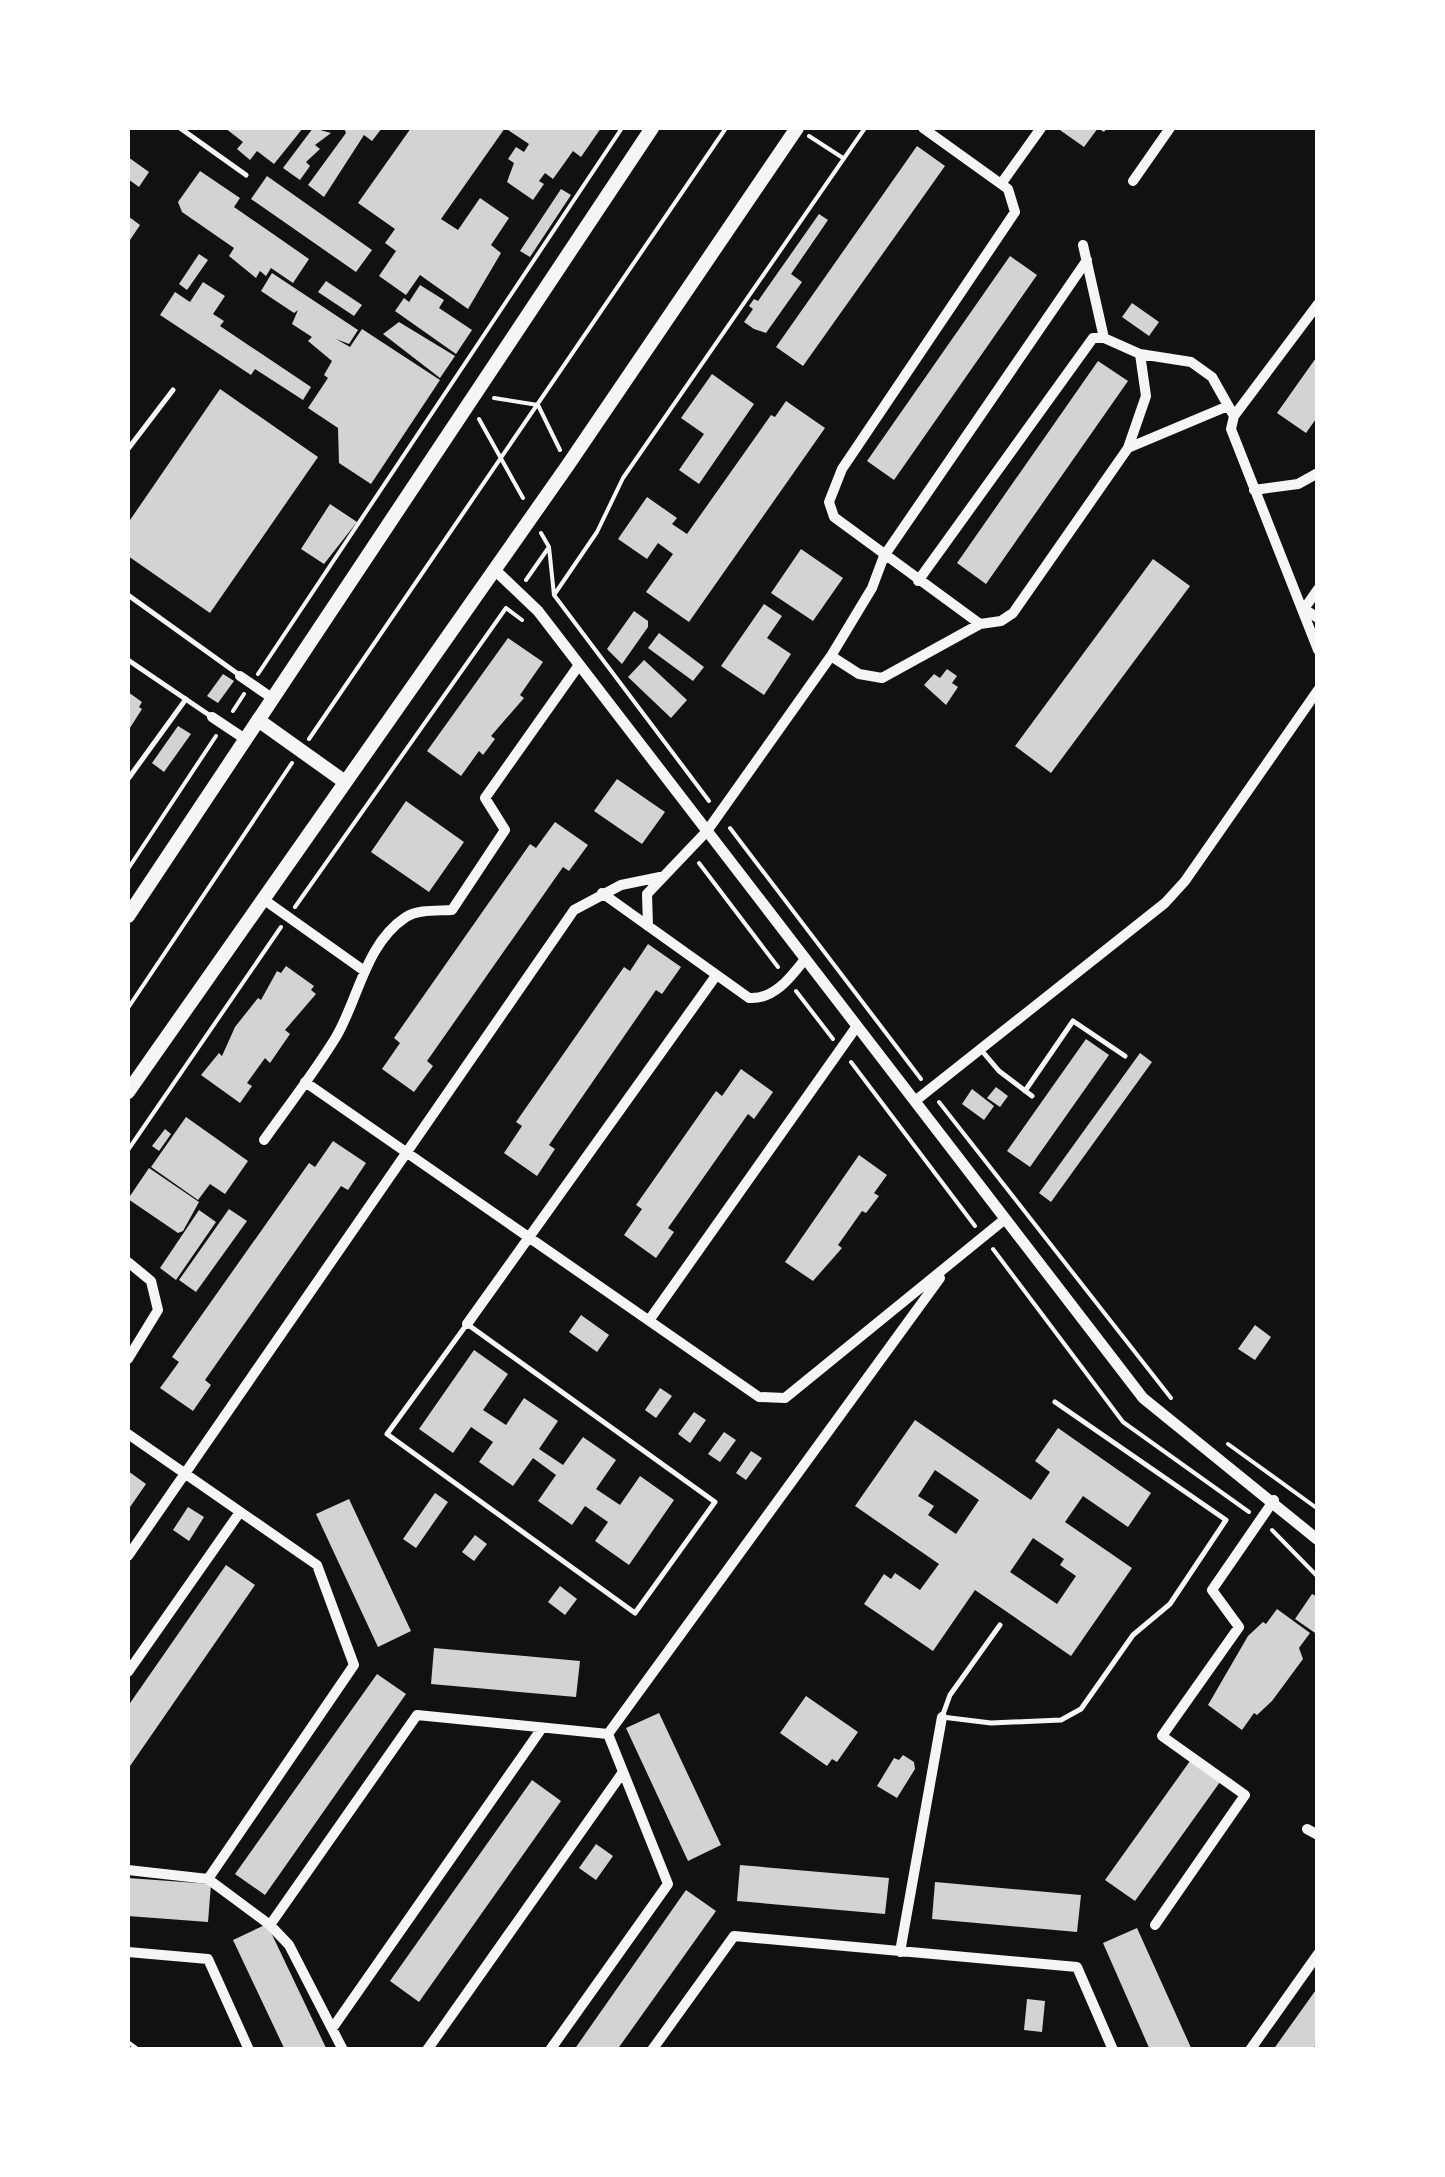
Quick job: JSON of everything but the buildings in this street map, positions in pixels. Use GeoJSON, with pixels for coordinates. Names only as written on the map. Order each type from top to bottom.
{"type":"FeatureCollection","features":[{"type":"Feature","properties":{"kind":"main road"},"geometry":{"type":"LineString","coordinates":[[128,916],[652,128]]}},
{"type":"Feature","properties":{"kind":"main road"},"geometry":{"type":"LineString","coordinates":[[128,1092],[568,465],[797,128]]}},
{"type":"Feature","properties":{"kind":"main road"},"geometry":{"type":"LineString","coordinates":[[258,720],[344,782]]}},
{"type":"Feature","properties":{"kind":"street"},"geometry":{"type":"LineString","coordinates":[[923,128],[1001,184],[1015,201],[1015,212],[834,484],[829,502],[834,517],[980,624]]}},
{"type":"Feature","properties":{"kind":"street"},"geometry":{"type":"LineString","coordinates":[[1001,184],[1041,128]]}},
{"type":"Feature","properties":{"kind":"street"},"geometry":{"type":"LineString","coordinates":[[1132,181],[1170,128]]}},
{"type":"Feature","properties":{"kind":"street"},"geometry":{"type":"LineString","coordinates":[[1083,245],[1104,338]]}},
{"type":"Feature","properties":{"kind":"street"},"geometry":{"type":"LineString","coordinates":[[648,926],[647,894],[707,831],[831,656],[872,588],[884,556],[1087,260]]}},
{"type":"Feature","properties":{"kind":"street"},"geometry":{"type":"LineString","coordinates":[[1128,448],[1231,411],[1318,304]]}},
{"type":"Feature","properties":{"kind":"street"},"geometry":{"type":"LineString","coordinates":[[918,581],[1087,342],[1104,338],[1140,354],[1190,362],[1212,377],[1231,411],[1233,442],[1318,650]]}},
{"type":"Feature","properties":{"kind":"street"},"geometry":{"type":"LineString","coordinates":[[831,656],[859,674],[882,678],[980,624],[1002,621],[1012,614],[1128,448],[1146,396],[1140,354]]}},
{"type":"Feature","properties":{"kind":"street"},"geometry":{"type":"LineString","coordinates":[[1254,490],[1298,484],[1318,473]]}},
{"type":"Feature","properties":{"kind":"street"},"geometry":{"type":"LineString","coordinates":[[494,569],[519,590],[580,664],[1143,1398],[1274,1500],[1318,1540]]}},
{"type":"Feature","properties":{"kind":"street"},"geometry":{"type":"LineString","coordinates":[[1304,609],[1318,590]]}},
{"type":"Feature","properties":{"kind":"street"},"geometry":{"type":"LineString","coordinates":[[1304,609],[1318,618]]}},
{"type":"Feature","properties":{"kind":"street"},"geometry":{"type":"LineString","coordinates":[[264,1140],[352,1005],[364,970],[392,928],[410,914],[452,910],[505,830],[485,798],[580,664]]}},
{"type":"Feature","properties":{"kind":"street"},"geometry":{"type":"LineString","coordinates":[[240,676],[272,698]]}},
{"type":"Feature","properties":{"kind":"street"},"geometry":{"type":"LineString","coordinates":[[914,1101],[1140,926],[1175,892],[1318,690]]}},
{"type":"Feature","properties":{"kind":"street"},"geometry":{"type":"LineString","coordinates":[[212,717],[245,739]]}},
{"type":"Feature","properties":{"kind":"street"},"geometry":{"type":"LineString","coordinates":[[128,1556],[574,910],[602,893],[660,876]]}},
{"type":"Feature","properties":{"kind":"street"},"geometry":{"type":"LineString","coordinates":[[602,893],[715,977],[755,999],[788,980],[806,959]]}},
{"type":"Feature","properties":{"kind":"street"},"geometry":{"type":"LineString","coordinates":[[263,899],[364,970]]}},
{"type":"Feature","properties":{"kind":"street"},"geometry":{"type":"LineString","coordinates":[[467,1324],[715,977]]}},
{"type":"Feature","properties":{"kind":"street"},"geometry":{"type":"LineString","coordinates":[[650,1319],[857,1026]]}},
{"type":"Feature","properties":{"kind":"street"},"geometry":{"type":"LineString","coordinates":[[305,1082],[531,1235],[759,1397],[784,1398],[1005,1219]]}},
{"type":"Feature","properties":{"kind":"street"},"geometry":{"type":"LineString","coordinates":[[128,1262],[151,1281],[158,1310],[128,1359]]}},
{"type":"Feature","properties":{"kind":"street"},"geometry":{"type":"LineString","coordinates":[[608,1734],[947,1268]]}},
{"type":"Feature","properties":{"kind":"street"},"geometry":{"type":"LineString","coordinates":[[128,1434],[317,1566],[354,1665],[208,1879]]}},
{"type":"Feature","properties":{"kind":"street"},"geometry":{"type":"LineString","coordinates":[[1155,1925],[1245,1795],[1162,1736],[1238,1626],[1212,1590],[1274,1500]]}},
{"type":"Feature","properties":{"kind":"street"},"geometry":{"type":"LineString","coordinates":[[128,1672],[240,1512]]}},
{"type":"Feature","properties":{"kind":"street"},"geometry":{"type":"LineString","coordinates":[[270,1925],[417,1714],[608,1734]]}},
{"type":"Feature","properties":{"kind":"street"},"geometry":{"type":"LineString","coordinates":[[900,1952],[942,1717]]}},
{"type":"Feature","properties":{"kind":"street"},"geometry":{"type":"LineString","coordinates":[[334,2026],[542,1728]]}},
{"type":"Feature","properties":{"kind":"street"},"geometry":{"type":"LineString","coordinates":[[550,2050],[668,1884],[608,1734]]}},
{"type":"Feature","properties":{"kind":"street"},"geometry":{"type":"LineString","coordinates":[[427,2050],[623,1772]]}},
{"type":"Feature","properties":{"kind":"street"},"geometry":{"type":"LineString","coordinates":[[128,1870],[208,1879],[270,1925],[290,1945],[343,2050]]}},
{"type":"Feature","properties":{"kind":"street"},"geometry":{"type":"LineString","coordinates":[[652,2050],[734,1936],[1078,1967],[1113,2050]]}},
{"type":"Feature","properties":{"kind":"street"},"geometry":{"type":"LineString","coordinates":[[128,1952],[208,1959],[249,2050]]}},
{"type":"Feature","properties":{"kind":"street"},"geometry":{"type":"LineString","coordinates":[[1250,2050],[1318,1954]]}},
{"type":"Feature","properties":{"kind":"lane"},"geometry":{"type":"LineString","coordinates":[[180,128],[246,175]]}},
{"type":"Feature","properties":{"kind":"lane"},"geometry":{"type":"LineString","coordinates":[[128,449],[173,390]]}},
{"type":"Feature","properties":{"kind":"lane"},"geometry":{"type":"LineString","coordinates":[[128,595],[240,676]]}},
{"type":"Feature","properties":{"kind":"lane"},"geometry":{"type":"LineString","coordinates":[[128,660],[212,717]]}},
{"type":"Feature","properties":{"kind":"lane"},"geometry":{"type":"LineString","coordinates":[[128,779],[186,699]]}},
{"type":"Feature","properties":{"kind":"lane"},"geometry":{"type":"LineString","coordinates":[[1025,1090],[1074,1021],[1125,1056]]}},
{"type":"Feature","properties":{"kind":"lane"},"geometry":{"type":"LineString","coordinates":[[981,1049],[998,1071],[1032,1096]]}},
{"type":"Feature","properties":{"kind":"lane"},"geometry":{"type":"LineString","coordinates":[[467,1324],[714,1502],[635,1612],[388,1434],[467,1324]]}},
{"type":"Feature","properties":{"kind":"lane"},"geometry":{"type":"LineString","coordinates":[[1000,1626],[950,1695],[942,1717],[991,1723],[1061,1720],[1081,1709],[1133,1634],[1170,1604],[1226,1520],[1055,1402]]}},
{"type":"Feature","properties":{"kind":"path"},"geometry":{"type":"LineString","coordinates":[[128,869],[622,128]]}},
{"type":"Feature","properties":{"kind":"path"},"geometry":{"type":"LineString","coordinates":[[128,1008],[726,128]]}},
{"type":"Feature","properties":{"kind":"path"},"geometry":{"type":"LineString","coordinates":[[797,128],[844,159]]}},
{"type":"Feature","properties":{"kind":"path"},"geometry":{"type":"LineString","coordinates":[[554,595],[597,532],[623,478],[865,128]]}},
{"type":"Feature","properties":{"kind":"path"},"geometry":{"type":"LineString","coordinates":[[474,395],[538,405]]}},
{"type":"Feature","properties":{"kind":"path"},"geometry":{"type":"LineString","coordinates":[[538,405],[568,465]]}},
{"type":"Feature","properties":{"kind":"path"},"geometry":{"type":"LineString","coordinates":[[501,457],[548,547],[554,595],[929,1090],[1179,1408]]}},
{"type":"Feature","properties":{"kind":"path"},"geometry":{"type":"LineString","coordinates":[[128,1150],[548,547]]}},
{"type":"Feature","properties":{"kind":"path"},"geometry":{"type":"LineString","coordinates":[[688,848],[1123,1422],[1260,1520],[1318,1576]]}},
{"type":"Feature","properties":{"kind":"path"},"geometry":{"type":"LineString","coordinates":[[1225,1442],[1318,1509]]}},
{"type":"Feature","properties":{"kind":"path"},"geometry":{"type":"LineString","coordinates":[[128,2042],[138,2050]]}}]}
